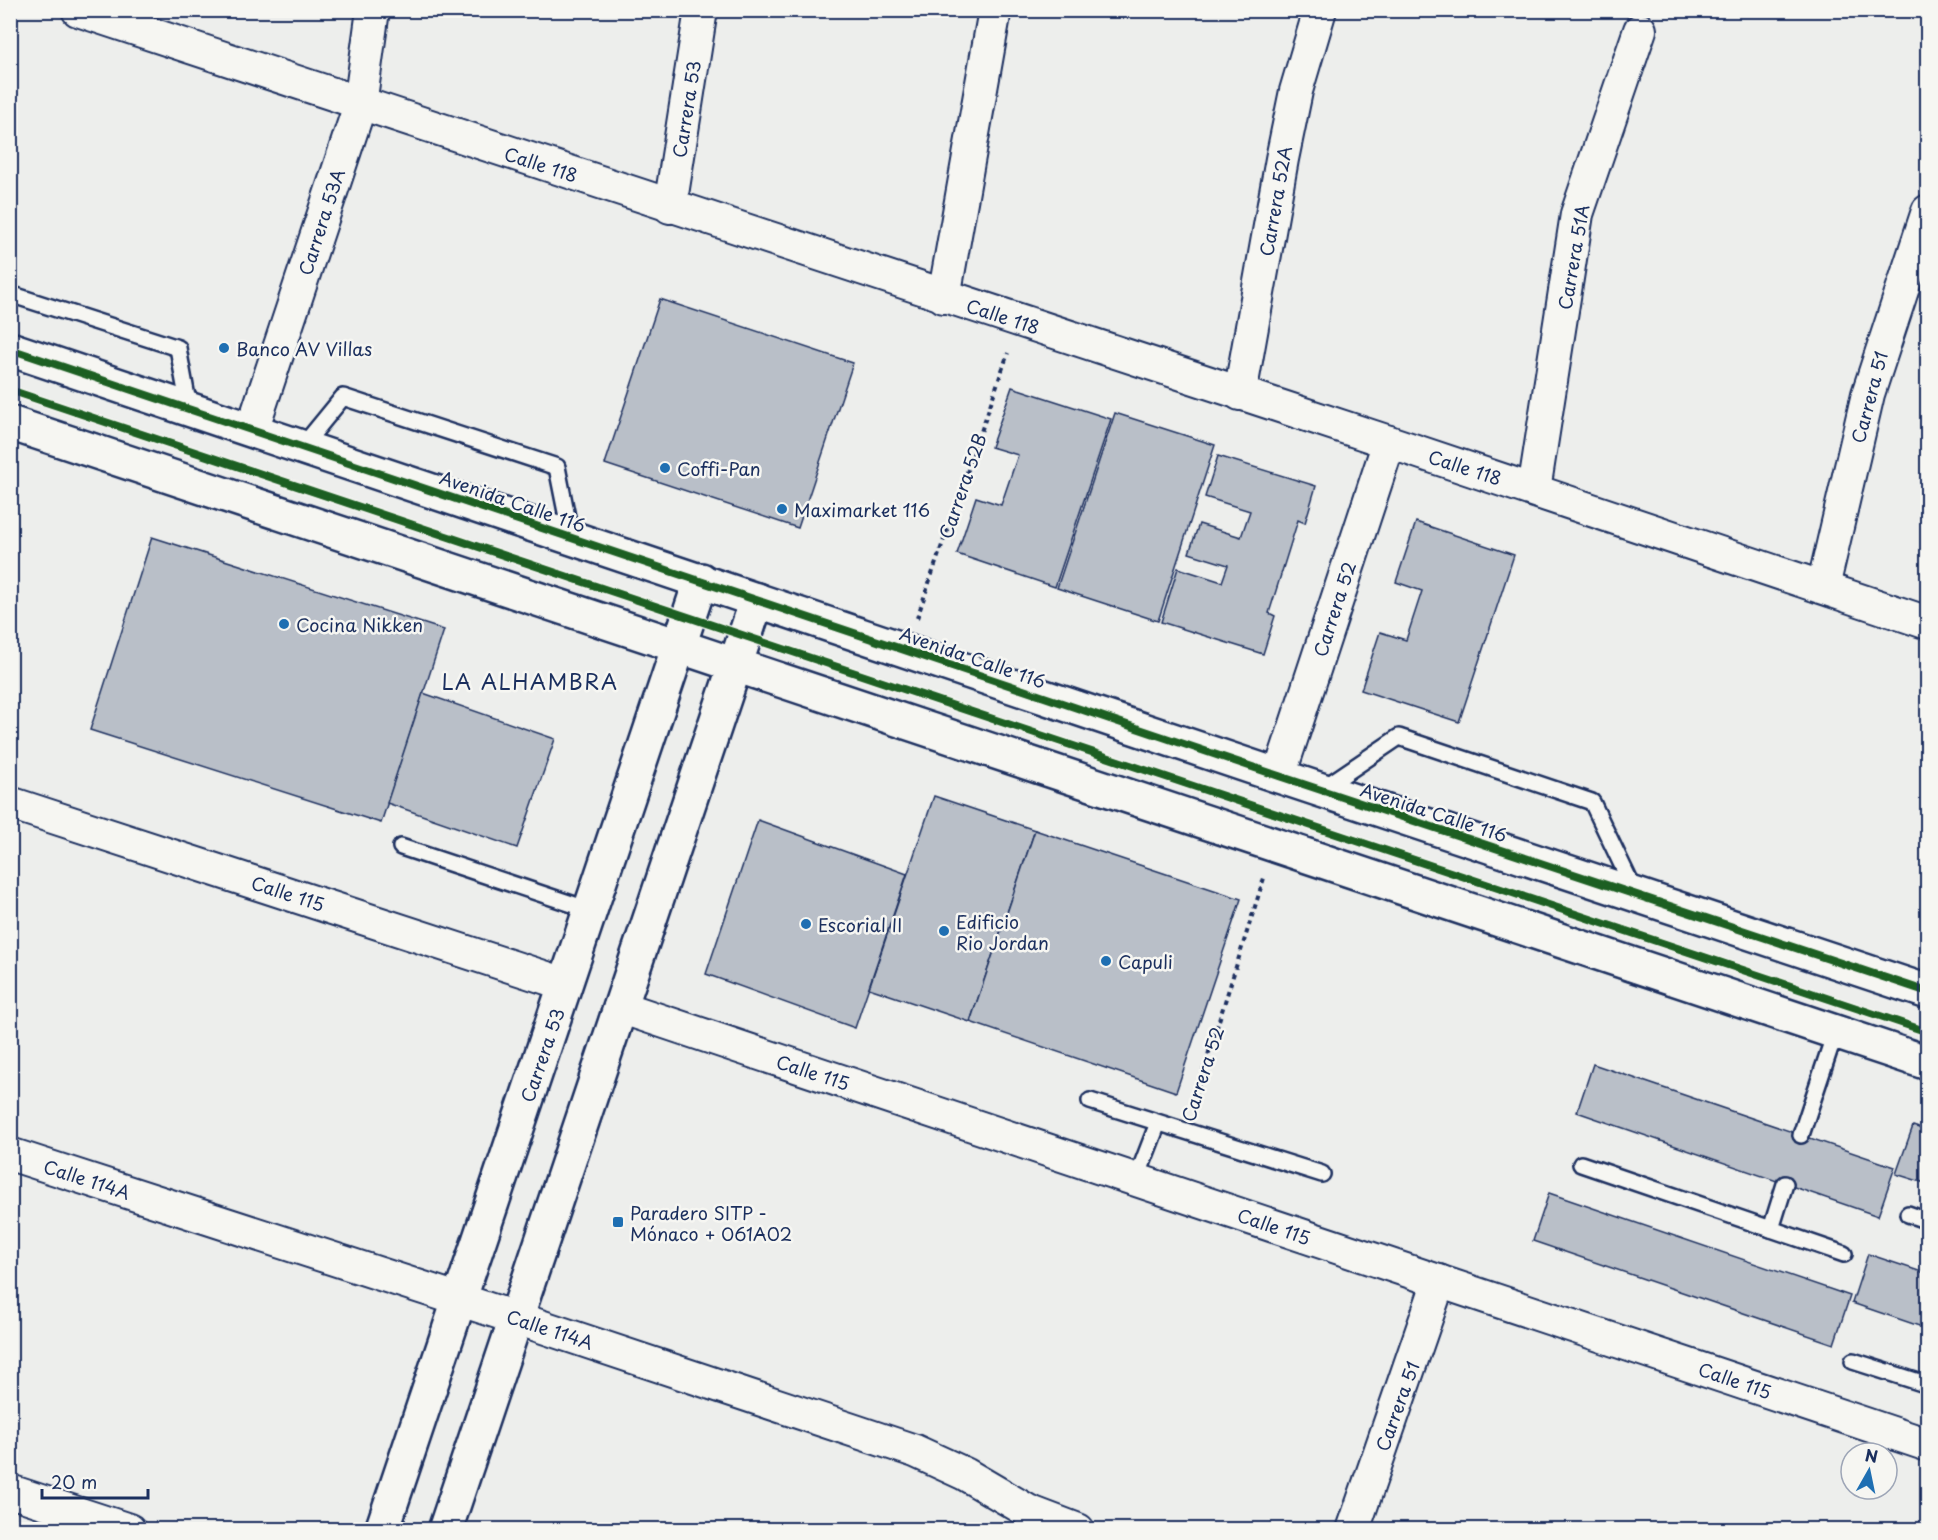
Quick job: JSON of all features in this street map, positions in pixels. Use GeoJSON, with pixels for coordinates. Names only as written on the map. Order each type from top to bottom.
{"type":"FeatureCollection","features":[{"type":"Feature","properties":{"kind":"main road","name":"Avenida Calle 116"},"geometry":{"type":"LineString","coordinates":[[10,349],[1928,992]]}},
{"type":"Feature","properties":{"kind":"main road"},"geometry":{"type":"LineString","coordinates":[[10,423],[1928,1063]]}},
{"type":"Feature","properties":{"kind":"main road","name":"Carrera 53"},"geometry":{"type":"LineString","coordinates":[[382,1530],[701,580]]}},
{"type":"Feature","properties":{"kind":"main road"},"geometry":{"type":"LineString","coordinates":[[445,1530],[757,600]]}},
{"type":"Feature","properties":{"kind":"street","name":"Calle 118"},"geometry":{"type":"LineString","coordinates":[[78,10],[360,105],[1534,490],[1928,623]]}},
{"type":"Feature","properties":{"kind":"street","name":"Carrera 53A"},"geometry":{"type":"LineString","coordinates":[[252,430],[360,105],[373,10]]}},
{"type":"Feature","properties":{"kind":"street","name":"Carrera 53"},"geometry":{"type":"LineString","coordinates":[[670,207],[701,10]]}},
{"type":"Feature","properties":{"kind":"street"},"geometry":{"type":"LineString","coordinates":[[944,297],[995,10]]}},
{"type":"Feature","properties":{"kind":"street","name":"Carrera 52A"},"geometry":{"type":"LineString","coordinates":[[1240,394],[1296,91],[1320,10]]}},
{"type":"Feature","properties":{"kind":"street","name":"Carrera 51A"},"geometry":{"type":"LineString","coordinates":[[1534,490],[1577,214],[1641,30]]}},
{"type":"Feature","properties":{"kind":"street","name":"Carrera 51"},"geometry":{"type":"LineString","coordinates":[[1823,587],[1868,394],[1928,211]]}},
{"type":"Feature","properties":{"kind":"street","name":"Carrera 52"},"geometry":{"type":"LineString","coordinates":[[1279,776],[1389,442]]}},
{"type":"Feature","properties":{"kind":"street","name":"Calle 115"},"geometry":{"type":"LineString","coordinates":[[10,803],[565,984]]}},
{"type":"Feature","properties":{"kind":"street","name":"Calle 115"},"geometry":{"type":"LineString","coordinates":[[620,1007],[1928,1445]]}},
{"type":"Feature","properties":{"kind":"street","name":"Calle 114A"},"geometry":{"type":"LineString","coordinates":[[10,1154],[516,1318],[915,1451],[965,1474],[1028,1511],[1078,1530]]}},
{"type":"Feature","properties":{"kind":"street","name":"Carrera 51"},"geometry":{"type":"LineString","coordinates":[[1353,1530],[1439,1281]]}},
{"type":"Feature","properties":{"kind":"street"},"geometry":{"type":"LineString","coordinates":[[10,1491],[129,1530]]}},
{"type":"Feature","properties":{"kind":"lane"},"geometry":{"type":"LineString","coordinates":[[10,294],[178,348],[189,408]]}},
{"type":"Feature","properties":{"kind":"lane"},"geometry":{"type":"LineString","coordinates":[[302,447],[344,397],[557,467],[571,537]]}},
{"type":"Feature","properties":{"kind":"lane"},"geometry":{"type":"LineString","coordinates":[[1321,790],[1399,736],[1592,802],[1636,895]]}},
{"type":"Feature","properties":{"kind":"lane"},"geometry":{"type":"LineString","coordinates":[[401,847],[590,910]]}},
{"type":"Feature","properties":{"kind":"lane"},"geometry":{"type":"LineString","coordinates":[[1801,1135],[1835,1033]]}},
{"type":"Feature","properties":{"kind":"lane"},"geometry":{"type":"LineString","coordinates":[[1090,1101],[1322,1174]]}},
{"type":"Feature","properties":{"kind":"lane"},"geometry":{"type":"LineString","coordinates":[[1136,1180],[1158,1123]]}},
{"type":"Feature","properties":{"kind":"lane"},"geometry":{"type":"LineString","coordinates":[[1581,1164],[1844,1254]]}},
{"type":"Feature","properties":{"kind":"lane"},"geometry":{"type":"LineString","coordinates":[[1771,1229],[1785,1184]]}},
{"type":"Feature","properties":{"kind":"lane"},"geometry":{"type":"LineString","coordinates":[[1908,1214],[1928,1221]]}},
{"type":"Feature","properties":{"kind":"lane"},"geometry":{"type":"LineString","coordinates":[[1853,1361],[1928,1385]]}},
{"type":"Feature","properties":{"kind":"building"},"geometry":{"type":"Polygon","coordinates":[[[660,299],[853,363],[798,528],[605,464],[660,299]]]}},
{"type":"Feature","properties":{"kind":"building"},"geometry":{"type":"Polygon","coordinates":[[[1012,387],[1111,419],[1055,587],[957,554],[976,497],[1001,505],[1018,455],[991,447],[1012,387]]]}},
{"type":"Feature","properties":{"kind":"building"},"geometry":{"type":"Polygon","coordinates":[[[1115,413],[1215,445],[1158,621],[1057,588],[1115,413]]]}},
{"type":"Feature","properties":{"kind":"building"},"geometry":{"type":"Polygon","coordinates":[[[1218,456],[1316,486],[1305,523],[1298,520],[1269,613],[1275,616],[1263,654],[1161,622],[1178,568],[1222,582],[1228,565],[1189,553],[1199,524],[1241,537],[1250,511],[1205,497],[1218,456]]]}},
{"type":"Feature","properties":{"kind":"building"},"geometry":{"type":"Polygon","coordinates":[[[1416,522],[1514,555],[1459,722],[1361,690],[1380,632],[1406,640],[1422,591],[1396,582],[1416,522]]]}},
{"type":"Feature","properties":{"kind":"building"},"geometry":{"type":"Polygon","coordinates":[[[152,537],[444,630],[381,823],[90,730],[152,537]]]}},
{"type":"Feature","properties":{"kind":"building"},"geometry":{"type":"Polygon","coordinates":[[[423,693],[555,739],[517,848],[387,803],[423,693]]]}},
{"type":"Feature","properties":{"kind":"building","name":"Edificio Rio Jordan"},"geometry":{"type":"Polygon","coordinates":[[[934,796],[1035,830],[970,1022],[869,988],[934,796]]]}},
{"type":"Feature","properties":{"kind":"building","name":"Escorial II"},"geometry":{"type":"Polygon","coordinates":[[[758,820],[907,874],[855,1028],[706,974],[758,820]]]}},
{"type":"Feature","properties":{"kind":"building","name":"Capuli"},"geometry":{"type":"Polygon","coordinates":[[[1035,830],[1241,899],[1176,1092],[970,1022],[1035,830]]]}},
{"type":"Feature","properties":{"kind":"building"},"geometry":{"type":"Polygon","coordinates":[[[1593,1064],[1895,1167],[1878,1216],[1577,1112],[1593,1064]]]}},
{"type":"Feature","properties":{"kind":"building"},"geometry":{"type":"Polygon","coordinates":[[[1913,1126],[1928,1131],[1928,1184],[1896,1174],[1913,1126]]]}},
{"type":"Feature","properties":{"kind":"building"},"geometry":{"type":"Polygon","coordinates":[[[1549,1193],[1850,1296],[1834,1344],[1533,1241],[1549,1193]]]}},
{"type":"Feature","properties":{"kind":"building"},"geometry":{"type":"Polygon","coordinates":[[[1868,1254],[1928,1274],[1928,1329],[1852,1303],[1868,1254]]]}},
{"type":"Feature","properties":{"kind":"cycle path"},"geometry":{"type":"LineString","coordinates":[[10,349],[1928,992]]}},
{"type":"Feature","properties":{"kind":"cycle path"},"geometry":{"type":"LineString","coordinates":[[10,390],[1928,1032]]}},
{"type":"Feature","properties":{"kind":"place","name":"Banco AV Villas"},"geometry":{"type":"Point","coordinates":[224,348]}},
{"type":"Feature","properties":{"kind":"place","name":"Coffi-Pan"},"geometry":{"type":"Point","coordinates":[665,468]}},
{"type":"Feature","properties":{"kind":"place","name":"Maximarket 116"},"geometry":{"type":"Point","coordinates":[782,509]}},
{"type":"Feature","properties":{"kind":"place","name":"Cocina Nikken"},"geometry":{"type":"Point","coordinates":[284,624]}},
{"type":"Feature","properties":{"kind":"place","name":"Escorial II"},"geometry":{"type":"Point","coordinates":[806,924]}},
{"type":"Feature","properties":{"kind":"place","name":"Edificio Rio Jordan"},"geometry":{"type":"Point","coordinates":[944,931]}},
{"type":"Feature","properties":{"kind":"place","name":"Capuli"},"geometry":{"type":"Point","coordinates":[1106,961]}},
{"type":"Feature","properties":{"kind":"place","name":"Paradero SITP - Mónaco + 061A02"},"geometry":{"type":"Point","coordinates":[618,1222]}},
{"type":"Feature","properties":{"kind":"district","name":"LA ALHAMBRA"},"geometry":{"type":"Point","coordinates":[530,681]}}]}
